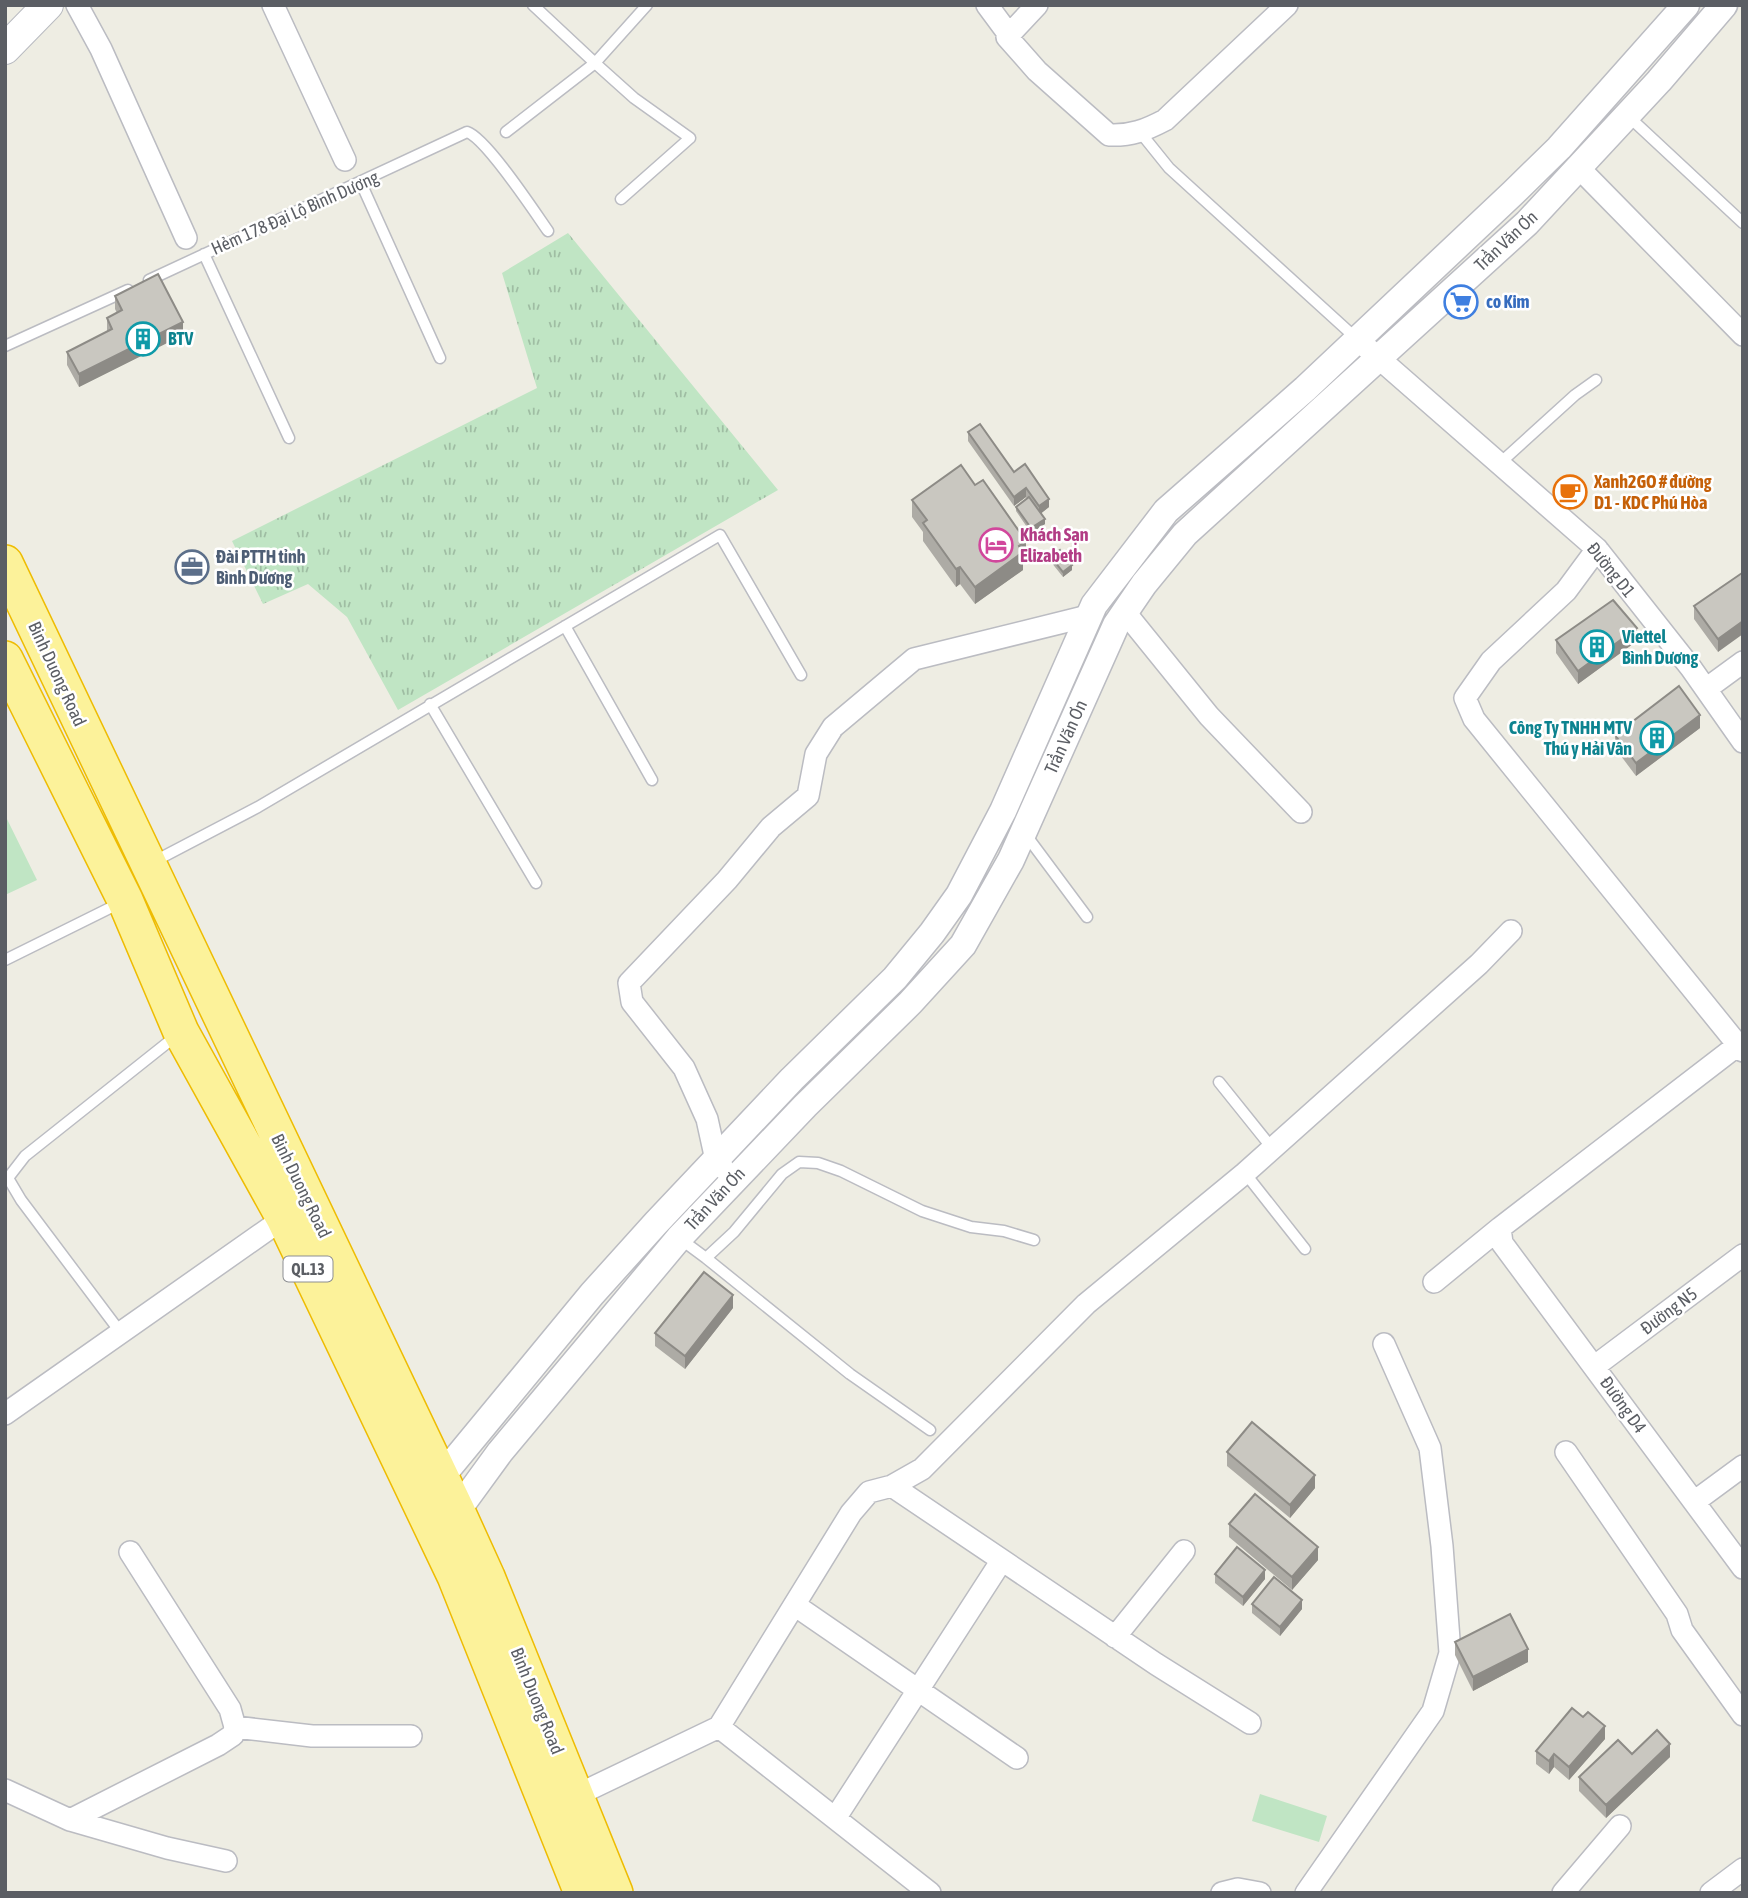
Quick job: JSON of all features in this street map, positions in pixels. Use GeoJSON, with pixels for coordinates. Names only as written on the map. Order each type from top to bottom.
{"type":"FeatureCollection","features":[{"type":"Feature","properties":{"kind":"highway","name":"Binh Duong Road"},"geometry":{"type":"LineString","coordinates":[[5,563],[147,865],[442,1477],[615,1893]]}},
{"type":"Feature","properties":{"kind":"highway","name":"Binh Duong Road"},"geometry":{"type":"LineString","coordinates":[[5,659],[125,900],[181,1032],[284,1218],[455,1576],[582,1893]]}},
{"type":"Feature","properties":{"kind":"main road"},"geometry":{"type":"LineString","coordinates":[[5,49],[48,5]]}},
{"type":"Feature","properties":{"kind":"street"},"geometry":{"type":"LineString","coordinates":[[77,5],[102,49],[186,238]]}},
{"type":"Feature","properties":{"kind":"street"},"geometry":{"type":"LineString","coordinates":[[274,5],[345,160]]}},
{"type":"Feature","properties":{"kind":"street"},"geometry":{"type":"LineString","coordinates":[[987,5],[1007,32],[1007,37],[1037,71],[1109,135],[1140,132],[1165,120],[1287,5]]}},
{"type":"Feature","properties":{"kind":"street"},"geometry":{"type":"LineString","coordinates":[[1007,37],[1037,5]]}},
{"type":"Feature","properties":{"kind":"street","name":"Trần Văn Ơn"},"geometry":{"type":"LineString","coordinates":[[457,1511],[509,1442],[679,1238],[725,1170],[895,978],[959,895],[1003,811],[1088,617],[1124,562],[1166,511],[1358,340],[1559,148],[1686,5]]}},
{"type":"Feature","properties":{"kind":"street","name":"Trần Văn Ơn"},"geometry":{"type":"LineString","coordinates":[[442,1477],[592,1294],[940,972],[986,908],[1024,832],[1125,611],[1199,519],[1527,222],[1627,115],[1724,5]]}},
{"type":"Feature","properties":{"kind":"street"},"geometry":{"type":"LineString","coordinates":[[1578,168],[1743,335]]}},
{"type":"Feature","properties":{"kind":"street","name":"Đường D1"},"geometry":{"type":"LineString","coordinates":[[1358,340],[1597,549],[1706,689],[1743,742]]}},
{"type":"Feature","properties":{"kind":"street"},"geometry":{"type":"LineString","coordinates":[[1434,1282],[1501,1236],[1741,1046],[1475,719],[1465,698],[1491,661],[1566,592],[1597,549]]}},
{"type":"Feature","properties":{"kind":"street"},"geometry":{"type":"LineString","coordinates":[[1125,611],[1209,716],[1301,812]]}},
{"type":"Feature","properties":{"kind":"street"},"geometry":{"type":"LineString","coordinates":[[725,1170],[707,1119],[684,1068],[632,1002],[629,983],[727,880],[771,827],[808,796],[817,754],[833,727],[915,659],[1088,617]]}},
{"type":"Feature","properties":{"kind":"street"},"geometry":{"type":"LineString","coordinates":[[1706,689],[1743,662]]}},
{"type":"Feature","properties":{"kind":"street"},"geometry":{"type":"LineString","coordinates":[[575,1796],[719,1727],[746,1679],[796,1606],[851,1513],[869,1492],[892,1486],[922,1469],[1086,1304],[1244,1173],[1479,964],[1511,930]]}},
{"type":"Feature","properties":{"kind":"street"},"geometry":{"type":"LineString","coordinates":[[5,1414],[284,1218]]}},
{"type":"Feature","properties":{"kind":"street","name":"Đường D4"},"geometry":{"type":"LineString","coordinates":[[1501,1236],[1743,1568]]}},
{"type":"Feature","properties":{"kind":"street","name":"Đường N5"},"geometry":{"type":"LineString","coordinates":[[1595,1366],[1743,1255]]}},
{"type":"Feature","properties":{"kind":"street"},"geometry":{"type":"LineString","coordinates":[[1306,1893],[1433,1711],[1450,1653],[1442,1546],[1430,1448],[1384,1344]]}},
{"type":"Feature","properties":{"kind":"street"},"geometry":{"type":"LineString","coordinates":[[1566,1452],[1677,1614],[1682,1630],[1743,1715]]}},
{"type":"Feature","properties":{"kind":"street"},"geometry":{"type":"LineString","coordinates":[[1694,1502],[1743,1466]]}},
{"type":"Feature","properties":{"kind":"street"},"geometry":{"type":"LineString","coordinates":[[892,1486],[1115,1637],[1250,1723]]}},
{"type":"Feature","properties":{"kind":"street"},"geometry":{"type":"LineString","coordinates":[[1115,1637],[1184,1551]]}},
{"type":"Feature","properties":{"kind":"street"},"geometry":{"type":"LineString","coordinates":[[70,1820],[218,1745],[233,1735],[235,1727],[230,1709],[130,1552]]}},
{"type":"Feature","properties":{"kind":"street"},"geometry":{"type":"LineString","coordinates":[[836,1817],[1002,1560]]}},
{"type":"Feature","properties":{"kind":"street"},"geometry":{"type":"LineString","coordinates":[[796,1606],[1017,1758]]}},
{"type":"Feature","properties":{"kind":"street"},"geometry":{"type":"LineString","coordinates":[[235,1727],[312,1736],[411,1736]]}},
{"type":"Feature","properties":{"kind":"street"},"geometry":{"type":"LineString","coordinates":[[719,1727],[765,1767],[836,1817],[930,1893]]}},
{"type":"Feature","properties":{"kind":"street"},"geometry":{"type":"LineString","coordinates":[[5,1790],[70,1820],[167,1848],[226,1861]]}},
{"type":"Feature","properties":{"kind":"street"},"geometry":{"type":"LineString","coordinates":[[1563,1893],[1620,1826]]}},
{"type":"Feature","properties":{"kind":"street"},"geometry":{"type":"LineString","coordinates":[[1711,1893],[1743,1869]]}},
{"type":"Feature","properties":{"kind":"street"},"geometry":{"type":"LineString","coordinates":[[1222,1893],[1238,1889],[1260,1893]]}},
{"type":"Feature","properties":{"kind":"lane"},"geometry":{"type":"LineString","coordinates":[[533,5],[634,98],[690,138],[621,199]]}},
{"type":"Feature","properties":{"kind":"lane"},"geometry":{"type":"LineString","coordinates":[[506,132],[595,63],[647,5]]}},
{"type":"Feature","properties":{"kind":"lane"},"geometry":{"type":"LineString","coordinates":[[1627,115],[1743,223]]}},
{"type":"Feature","properties":{"kind":"lane","name":"Hẻm 178 Đại Lộ Bình Dương"},"geometry":{"type":"LineString","coordinates":[[5,346],[362,184],[467,132],[475,135],[548,231]]}},
{"type":"Feature","properties":{"kind":"lane"},"geometry":{"type":"LineString","coordinates":[[1140,132],[1169,168],[1358,340]]}},
{"type":"Feature","properties":{"kind":"lane"},"geometry":{"type":"LineString","coordinates":[[362,184],[440,358]]}},
{"type":"Feature","properties":{"kind":"lane"},"geometry":{"type":"LineString","coordinates":[[204,254],[289,438]]}},
{"type":"Feature","properties":{"kind":"lane"},"geometry":{"type":"LineString","coordinates":[[1499,464],[1574,395],[1596,380]]}},
{"type":"Feature","properties":{"kind":"lane"},"geometry":{"type":"LineString","coordinates":[[147,865],[258,807],[720,535],[801,675]]}},
{"type":"Feature","properties":{"kind":"lane"},"geometry":{"type":"LineString","coordinates":[[565,626],[652,779]]}},
{"type":"Feature","properties":{"kind":"lane"},"geometry":{"type":"LineString","coordinates":[[430,704],[536,883]]}},
{"type":"Feature","properties":{"kind":"lane"},"geometry":{"type":"LineString","coordinates":[[1024,832],[1087,917]]}},
{"type":"Feature","properties":{"kind":"lane"},"geometry":{"type":"LineString","coordinates":[[5,960],[125,900]]}},
{"type":"Feature","properties":{"kind":"lane"},"geometry":{"type":"LineString","coordinates":[[121,1333],[21,1200],[8,1178],[25,1156],[181,1032]]}},
{"type":"Feature","properties":{"kind":"lane"},"geometry":{"type":"LineString","coordinates":[[1219,1082],[1272,1148]]}},
{"type":"Feature","properties":{"kind":"lane"},"geometry":{"type":"LineString","coordinates":[[706,1258],[734,1232],[782,1174],[799,1162],[818,1163],[829,1167],[922,1211],[971,1227],[1004,1231],[1034,1240]]}},
{"type":"Feature","properties":{"kind":"lane"},"geometry":{"type":"LineString","coordinates":[[1244,1173],[1305,1249]]}},
{"type":"Feature","properties":{"kind":"lane"},"geometry":{"type":"LineString","coordinates":[[679,1238],[850,1374],[930,1430]]}},
{"type":"Feature","properties":{"kind":"green space"},"geometry":{"type":"Polygon","coordinates":[[[568,233],[778,490],[398,710],[347,617],[308,584],[263,604],[232,541],[537,388],[502,273],[568,233]]]}},
{"type":"Feature","properties":{"kind":"green space"},"geometry":{"type":"Polygon","coordinates":[[[5,815],[37,880],[5,895],[5,815]]]}},
{"type":"Feature","properties":{"kind":"green space"},"geometry":{"type":"Polygon","coordinates":[[[1260,1794],[1327,1816],[1319,1842],[1252,1821],[1260,1794]]]}},
{"type":"Feature","properties":{"kind":"building","name":"BTV"},"geometry":{"type":"Polygon","coordinates":[[[158,274],[183,322],[79,374],[67,352],[112,329],[107,318],[122,310],[115,296],[158,274]]]}},
{"type":"Feature","properties":{"kind":"building"},"geometry":{"type":"Polygon","coordinates":[[[980,424],[1014,472],[1025,464],[1049,499],[1039,506],[1026,488],[1014,497],[968,432],[980,424]]]}},
{"type":"Feature","properties":{"kind":"building"},"geometry":{"type":"Polygon","coordinates":[[[961,465],[975,485],[983,480],[1026,541],[1019,546],[1023,552],[975,587],[960,567],[956,569],[923,523],[927,520],[912,500],[961,465]]]}},
{"type":"Feature","properties":{"kind":"building"},"geometry":{"type":"Polygon","coordinates":[[[1029,497],[1045,519],[1031,528],[1016,507],[1029,497]]]}},
{"type":"Feature","properties":{"kind":"building"},"geometry":{"type":"Polygon","coordinates":[[[1060,550],[1072,565],[1063,572],[1051,557],[1060,550]]]}},
{"type":"Feature","properties":{"kind":"building"},"geometry":{"type":"Polygon","coordinates":[[[1742,573],[1743,621],[1718,639],[1694,606],[1742,573]]]}},
{"type":"Feature","properties":{"kind":"building","name":"Viettel Bình Dương"},"geometry":{"type":"Polygon","coordinates":[[[1613,600],[1637,628],[1578,671],[1556,640],[1613,600]]]}},
{"type":"Feature","properties":{"kind":"building","name":"Công Ty TNHH MTV Thú y Hải Vân"},"geometry":{"type":"Polygon","coordinates":[[[1679,686],[1700,715],[1636,763],[1615,735],[1679,686]]]}},
{"type":"Feature","properties":{"kind":"building"},"geometry":{"type":"Polygon","coordinates":[[[704,1272],[733,1295],[685,1356],[655,1333],[704,1272]]]}},
{"type":"Feature","properties":{"kind":"building"},"geometry":{"type":"Polygon","coordinates":[[[1252,1422],[1315,1475],[1290,1505],[1227,1452],[1252,1422]]]}},
{"type":"Feature","properties":{"kind":"building"},"geometry":{"type":"Polygon","coordinates":[[[1255,1494],[1318,1547],[1292,1577],[1229,1524],[1255,1494]]]}},
{"type":"Feature","properties":{"kind":"building"},"geometry":{"type":"Polygon","coordinates":[[[1237,1547],[1265,1570],[1243,1597],[1215,1574],[1237,1547]]]}},
{"type":"Feature","properties":{"kind":"building"},"geometry":{"type":"Polygon","coordinates":[[[1274,1577],[1302,1600],[1280,1627],[1252,1604],[1274,1577]]]}},
{"type":"Feature","properties":{"kind":"building"},"geometry":{"type":"Polygon","coordinates":[[[1510,1614],[1528,1649],[1473,1677],[1455,1642],[1510,1614]]]}},
{"type":"Feature","properties":{"kind":"building"},"geometry":{"type":"Polygon","coordinates":[[[1572,1708],[1583,1717],[1588,1712],[1605,1726],[1569,1767],[1554,1754],[1549,1761],[1536,1751],[1572,1708]]]}},
{"type":"Feature","properties":{"kind":"building"},"geometry":{"type":"Polygon","coordinates":[[[1657,1730],[1670,1744],[1606,1805],[1579,1777],[1618,1740],[1632,1754],[1657,1730]]]}},
{"type":"Feature","properties":{"kind":"place","name":"co Kim"},"geometry":{"type":"Point","coordinates":[1461,302]}},
{"type":"Feature","properties":{"kind":"place","name":"BTV"},"geometry":{"type":"Point","coordinates":[143,339]}},
{"type":"Feature","properties":{"kind":"place","name":"Xanh2GO # đường D1 - KDC Phú Hòa"},"geometry":{"type":"Point","coordinates":[1570,492]}},
{"type":"Feature","properties":{"kind":"place","name":"Khách Sạn Elizabeth"},"geometry":{"type":"Point","coordinates":[996,545]}},
{"type":"Feature","properties":{"kind":"place","name":"Đài PTTH tỉnh Bình Dương"},"geometry":{"type":"Point","coordinates":[192,567]}},
{"type":"Feature","properties":{"kind":"place","name":"Viettel Bình Dương"},"geometry":{"type":"Point","coordinates":[1597,647]}},
{"type":"Feature","properties":{"kind":"place","name":"Công Ty TNHH MTV Thú y Hải Vân"},"geometry":{"type":"Point","coordinates":[1657,738]}}]}
